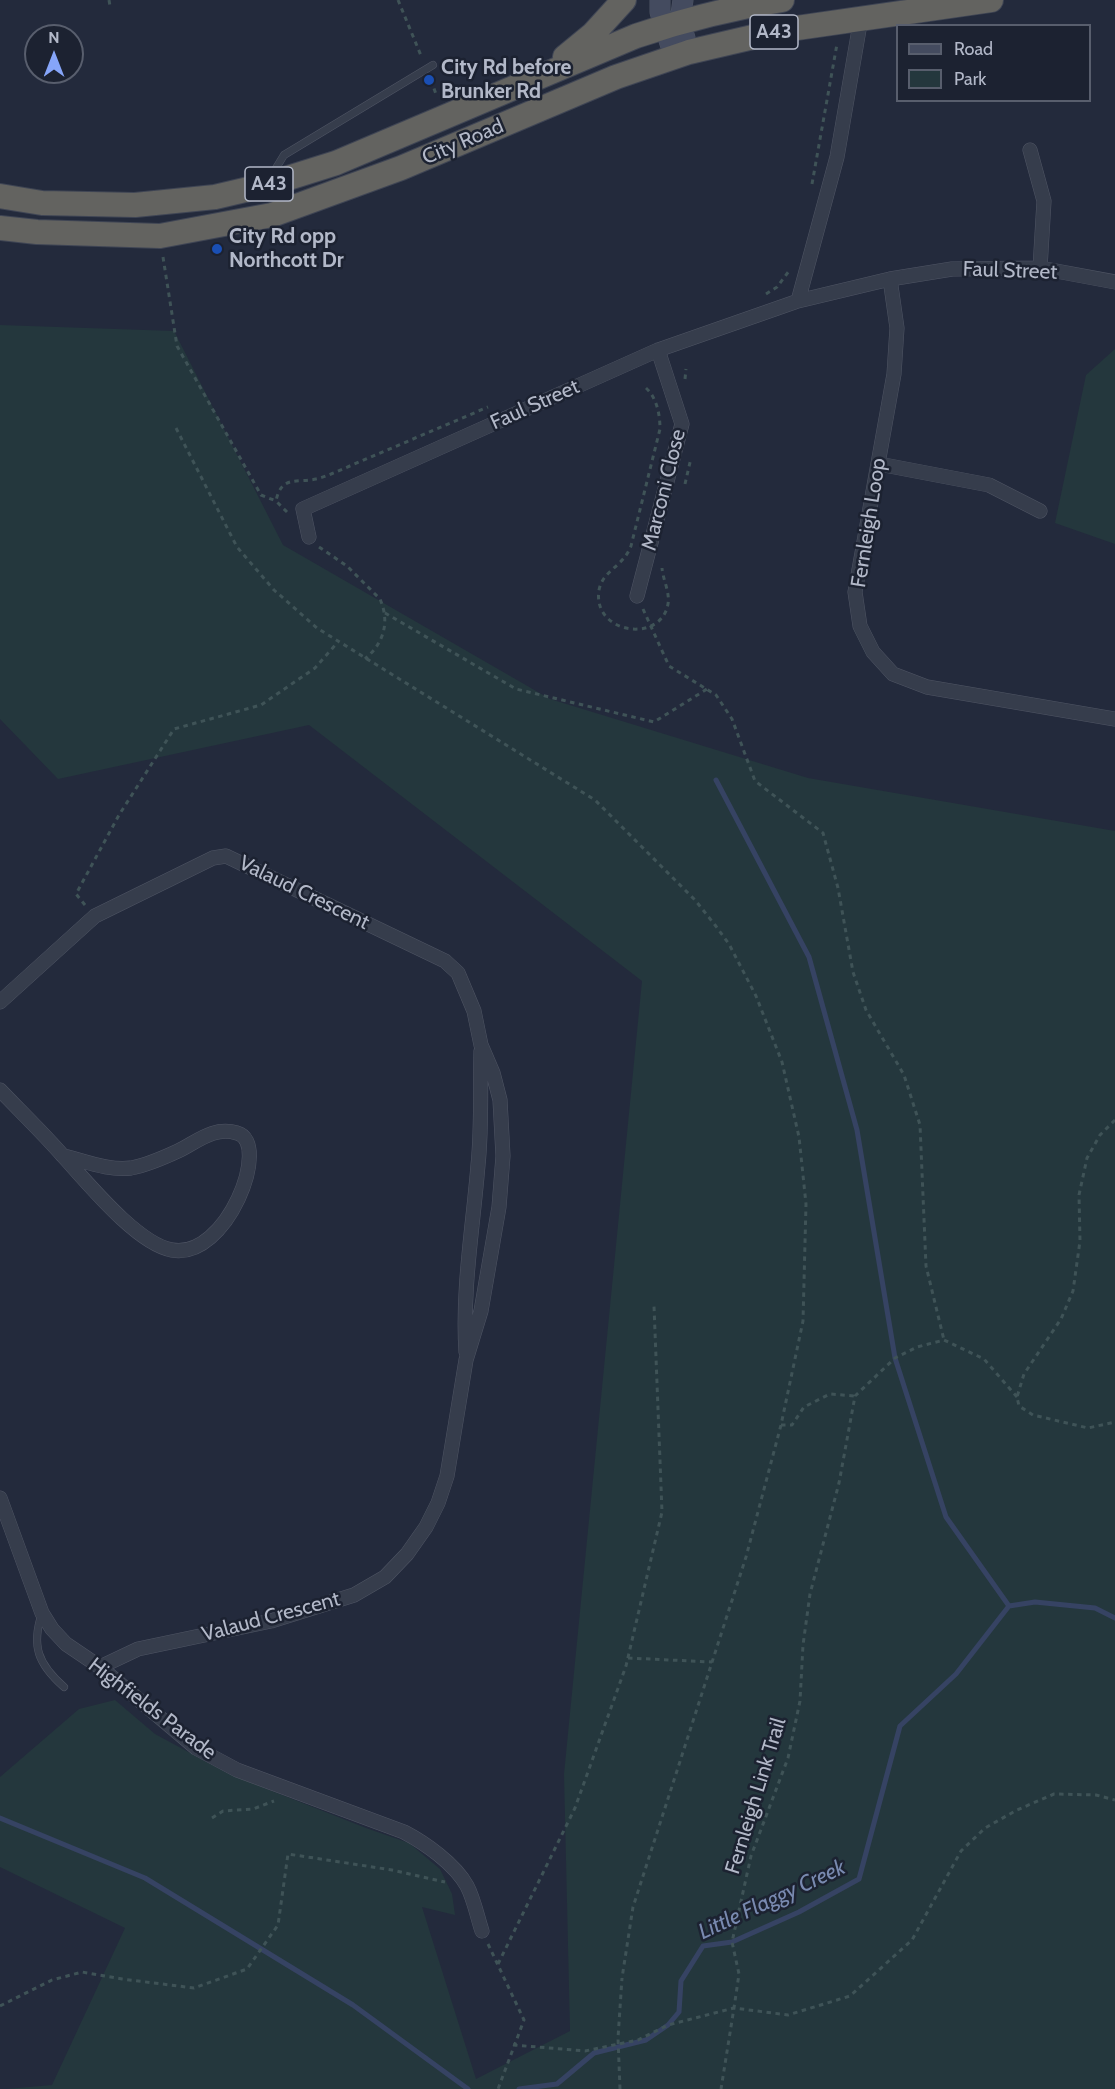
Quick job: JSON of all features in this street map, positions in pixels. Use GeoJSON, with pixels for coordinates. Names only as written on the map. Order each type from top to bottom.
{"type":"FeatureCollection","features":[{"type":"Feature","properties":{"kind":"highway"},"geometry":{"type":"LineString","coordinates":[[528,82],[577,49],[610,18],[624,0]]}},
{"type":"Feature","properties":{"kind":"highway","name":"City Road"},"geometry":{"type":"LineString","coordinates":[[0,196],[42,203],[135,205],[215,197],[266,185],[336,162],[636,36],[676,16],[724,4],[782,0]]}},
{"type":"Feature","properties":{"kind":"highway","name":"City Road"},"geometry":{"type":"LineString","coordinates":[[0,228],[37,232],[160,236],[272,215],[401,168],[616,77],[682,54],[783,30],[991,0]]}},
{"type":"Feature","properties":{"kind":"main road"},"geometry":{"type":"LineString","coordinates":[[660,0],[660,12],[676,16],[682,54]]}},
{"type":"Feature","properties":{"kind":"street"},"geometry":{"type":"LineString","coordinates":[[798,301],[837,157],[861,18]]}},
{"type":"Feature","properties":{"kind":"street"},"geometry":{"type":"LineString","coordinates":[[1030,150],[1044,201],[1040,268]]}},
{"type":"Feature","properties":{"kind":"street","name":"Faul Street"},"geometry":{"type":"LineString","coordinates":[[309,537],[303,509],[658,350],[798,301],[890,279],[952,269],[1040,268],[1115,282]]}},
{"type":"Feature","properties":{"kind":"street","name":"Fernleigh Loop"},"geometry":{"type":"LineString","coordinates":[[890,279],[897,328],[894,374],[855,592],[861,626],[873,651],[893,674],[927,687],[1115,719]]}},
{"type":"Feature","properties":{"kind":"street","name":"Marconi Close"},"geometry":{"type":"LineString","coordinates":[[637,596],[682,424],[658,350]]}},
{"type":"Feature","properties":{"kind":"street"},"geometry":{"type":"LineString","coordinates":[[879,464],[989,485],[1040,511]]}},
{"type":"Feature","properties":{"kind":"street","name":"Valaud Crescent"},"geometry":{"type":"LineString","coordinates":[[0,1002],[95,916],[213,858],[226,856],[453,966],[474,1011],[482,1046],[493,1072],[500,1100],[503,1155],[499,1207],[482,1311],[466,1360],[447,1476],[438,1503],[426,1527],[407,1554],[385,1576],[354,1595],[271,1621],[138,1649],[100,1667]]}},
{"type":"Feature","properties":{"kind":"street","name":"Valaud Crescent"},"geometry":{"type":"LineString","coordinates":[[466,1360],[464,1321],[479,1163],[482,1046]]}},
{"type":"Feature","properties":{"kind":"street"},"geometry":{"type":"LineString","coordinates":[[0,1090],[64,1156],[94,1191],[131,1225],[156,1244],[172,1250],[183,1250],[201,1245],[220,1229],[237,1200],[246,1176],[250,1152],[248,1142],[243,1135],[226,1131],[210,1133],[162,1158],[128,1168],[113,1168],[64,1156]]}},
{"type":"Feature","properties":{"kind":"street","name":"Highfields Parade"},"geometry":{"type":"LineString","coordinates":[[0,1498],[42,1613],[52,1629],[66,1644],[100,1667],[196,1748],[237,1770],[404,1832],[423,1842],[456,1871],[468,1887],[482,1930]]}},
{"type":"Feature","properties":{"kind":"lane"},"geometry":{"type":"LineString","coordinates":[[266,185],[284,155],[430,67]]}},
{"type":"Feature","properties":{"kind":"lane"},"geometry":{"type":"LineString","coordinates":[[42,1613],[37,1627],[36,1641],[42,1660],[54,1678],[64,1687]]}},
{"type":"Feature","properties":{"kind":"path"},"geometry":{"type":"LineString","coordinates":[[109,0],[110,6]]}},
{"type":"Feature","properties":{"kind":"path"},"geometry":{"type":"LineString","coordinates":[[398,0],[430,67],[439,101]]}},
{"type":"Feature","properties":{"kind":"path"},"geometry":{"type":"LineString","coordinates":[[810,194],[837,44]]}},
{"type":"Feature","properties":{"kind":"path"},"geometry":{"type":"LineString","coordinates":[[160,236],[177,346],[261,495],[276,501],[288,512]]}},
{"type":"Feature","properties":{"kind":"path"},"geometry":{"type":"LineString","coordinates":[[763,297],[777,287],[791,268]]}},
{"type":"Feature","properties":{"kind":"path"},"geometry":{"type":"LineString","coordinates":[[646,388],[652,396],[660,417],[657,446],[631,546],[627,556],[603,579],[599,590],[599,602],[603,613],[619,627],[638,630],[650,625]]}},
{"type":"Feature","properties":{"kind":"path"},"geometry":{"type":"LineString","coordinates":[[276,501],[280,489],[294,480],[314,480],[325,477],[496,404]]}},
{"type":"Feature","properties":{"kind":"path"},"geometry":{"type":"LineString","coordinates":[[176,428],[237,547],[274,590],[317,628],[338,642],[595,800],[695,900],[729,944],[756,996],[782,1062],[799,1137],[807,1204],[803,1321],[781,1425],[746,1557],[633,1907],[622,1978],[618,2038],[620,2089]]}},
{"type":"Feature","properties":{"kind":"path"},"geometry":{"type":"LineString","coordinates":[[309,537],[318,547],[347,566],[380,598],[385,613],[385,628],[380,642],[365,659]]}},
{"type":"Feature","properties":{"kind":"path"},"geometry":{"type":"LineString","coordinates":[[637,596],[669,666],[716,695],[732,719],[755,781],[824,833],[838,888],[853,972],[866,1010],[904,1075],[920,1125],[926,1266],[944,1340]]}},
{"type":"Feature","properties":{"kind":"path"},"geometry":{"type":"LineString","coordinates":[[385,613],[516,689],[654,723],[707,689]]}},
{"type":"Feature","properties":{"kind":"path"},"geometry":{"type":"LineString","coordinates":[[95,916],[76,894],[119,815],[174,729],[261,705],[315,668],[338,642]]}},
{"type":"Feature","properties":{"kind":"path"},"geometry":{"type":"LineString","coordinates":[[1017,1397],[1024,1374],[1061,1318],[1073,1292],[1080,1241],[1079,1195],[1087,1158],[1100,1135],[1115,1120]]}},
{"type":"Feature","properties":{"kind":"path"},"geometry":{"type":"LineString","coordinates":[[498,1964],[575,1808],[628,1658],[663,1512],[654,1306]]}},
{"type":"Feature","properties":{"kind":"path"},"geometry":{"type":"LineString","coordinates":[[781,1425],[792,1425],[804,1407],[830,1394],[855,1396],[895,1358],[917,1347],[944,1340],[984,1359],[1017,1397],[1019,1406],[1033,1415],[1088,1428],[1115,1422]]}},
{"type":"Feature","properties":{"kind":"path","name":"Fernleigh Link Trail"},"geometry":{"type":"LineString","coordinates":[[721,2089],[739,1974],[732,1942],[751,1856],[788,1758],[800,1701],[803,1645],[810,1594],[839,1483],[855,1396]]}},
{"type":"Feature","properties":{"kind":"path"},"geometry":{"type":"LineString","coordinates":[[628,1658],[712,1662]]}},
{"type":"Feature","properties":{"kind":"path"},"geometry":{"type":"LineString","coordinates":[[212,1818],[223,1811],[253,1809],[268,1804],[279,1797],[285,1788]]}},
{"type":"Feature","properties":{"kind":"path"},"geometry":{"type":"LineString","coordinates":[[513,2045],[585,2051],[638,2040],[668,2025],[734,2008],[788,2015],[850,1996],[912,1940],[961,1851],[986,1828],[1017,1810],[1054,1794],[1096,1796],[1115,1800]]}},
{"type":"Feature","properties":{"kind":"path"},"geometry":{"type":"LineString","coordinates":[[0,2006],[52,1980],[82,1972],[194,1988],[248,1969],[278,1925],[288,1854],[392,1870],[468,1887]]}},
{"type":"Feature","properties":{"kind":"path"},"geometry":{"type":"LineString","coordinates":[[482,1930],[524,2020],[498,2089]]}},
{"type":"Feature","properties":{"kind":"green space"},"geometry":{"type":"Polygon","coordinates":[[[0,325],[174,331],[283,545],[550,699],[808,778],[1115,831],[1115,2089],[6,2089],[52,2085],[125,1928],[0,1867],[0,1777],[79,1709],[115,1700],[155,1734],[229,1774],[409,1843],[440,1869],[452,1894],[455,1915],[422,1907],[476,2079],[570,2031],[564,1774],[642,981],[309,725],[58,779],[0,719],[0,325]]]}},
{"type":"Feature","properties":{"kind":"green space"},"geometry":{"type":"Polygon","coordinates":[[[1115,349],[1115,544],[1055,523],[1086,375],[1115,349]]]}},
{"type":"Feature","properties":{"kind":"waterway"},"geometry":{"type":"LineString","coordinates":[[716,780],[809,957],[857,1130],[895,1358],[946,1517],[1009,1606]]}},
{"type":"Feature","properties":{"kind":"waterway","name":"Little Flaggy Creek"},"geometry":{"type":"LineString","coordinates":[[519,2089],[557,2084],[594,2053],[646,2040],[668,2025],[679,2012],[681,1981],[703,1946],[732,1942],[799,1912],[859,1879],[900,1726],[956,1674],[1009,1606],[1035,1602],[1095,1608],[1115,1618]]}},
{"type":"Feature","properties":{"kind":"waterway"},"geometry":{"type":"LineString","coordinates":[[0,1818],[145,1878],[353,2005],[468,2089]]}},
{"type":"Feature","properties":{"kind":"place","name":"City Rd before Brunker Rd"},"geometry":{"type":"Point","coordinates":[429,80]}},
{"type":"Feature","properties":{"kind":"place","name":"City Rd opp Northcott Dr"},"geometry":{"type":"Point","coordinates":[217,249]}}]}
